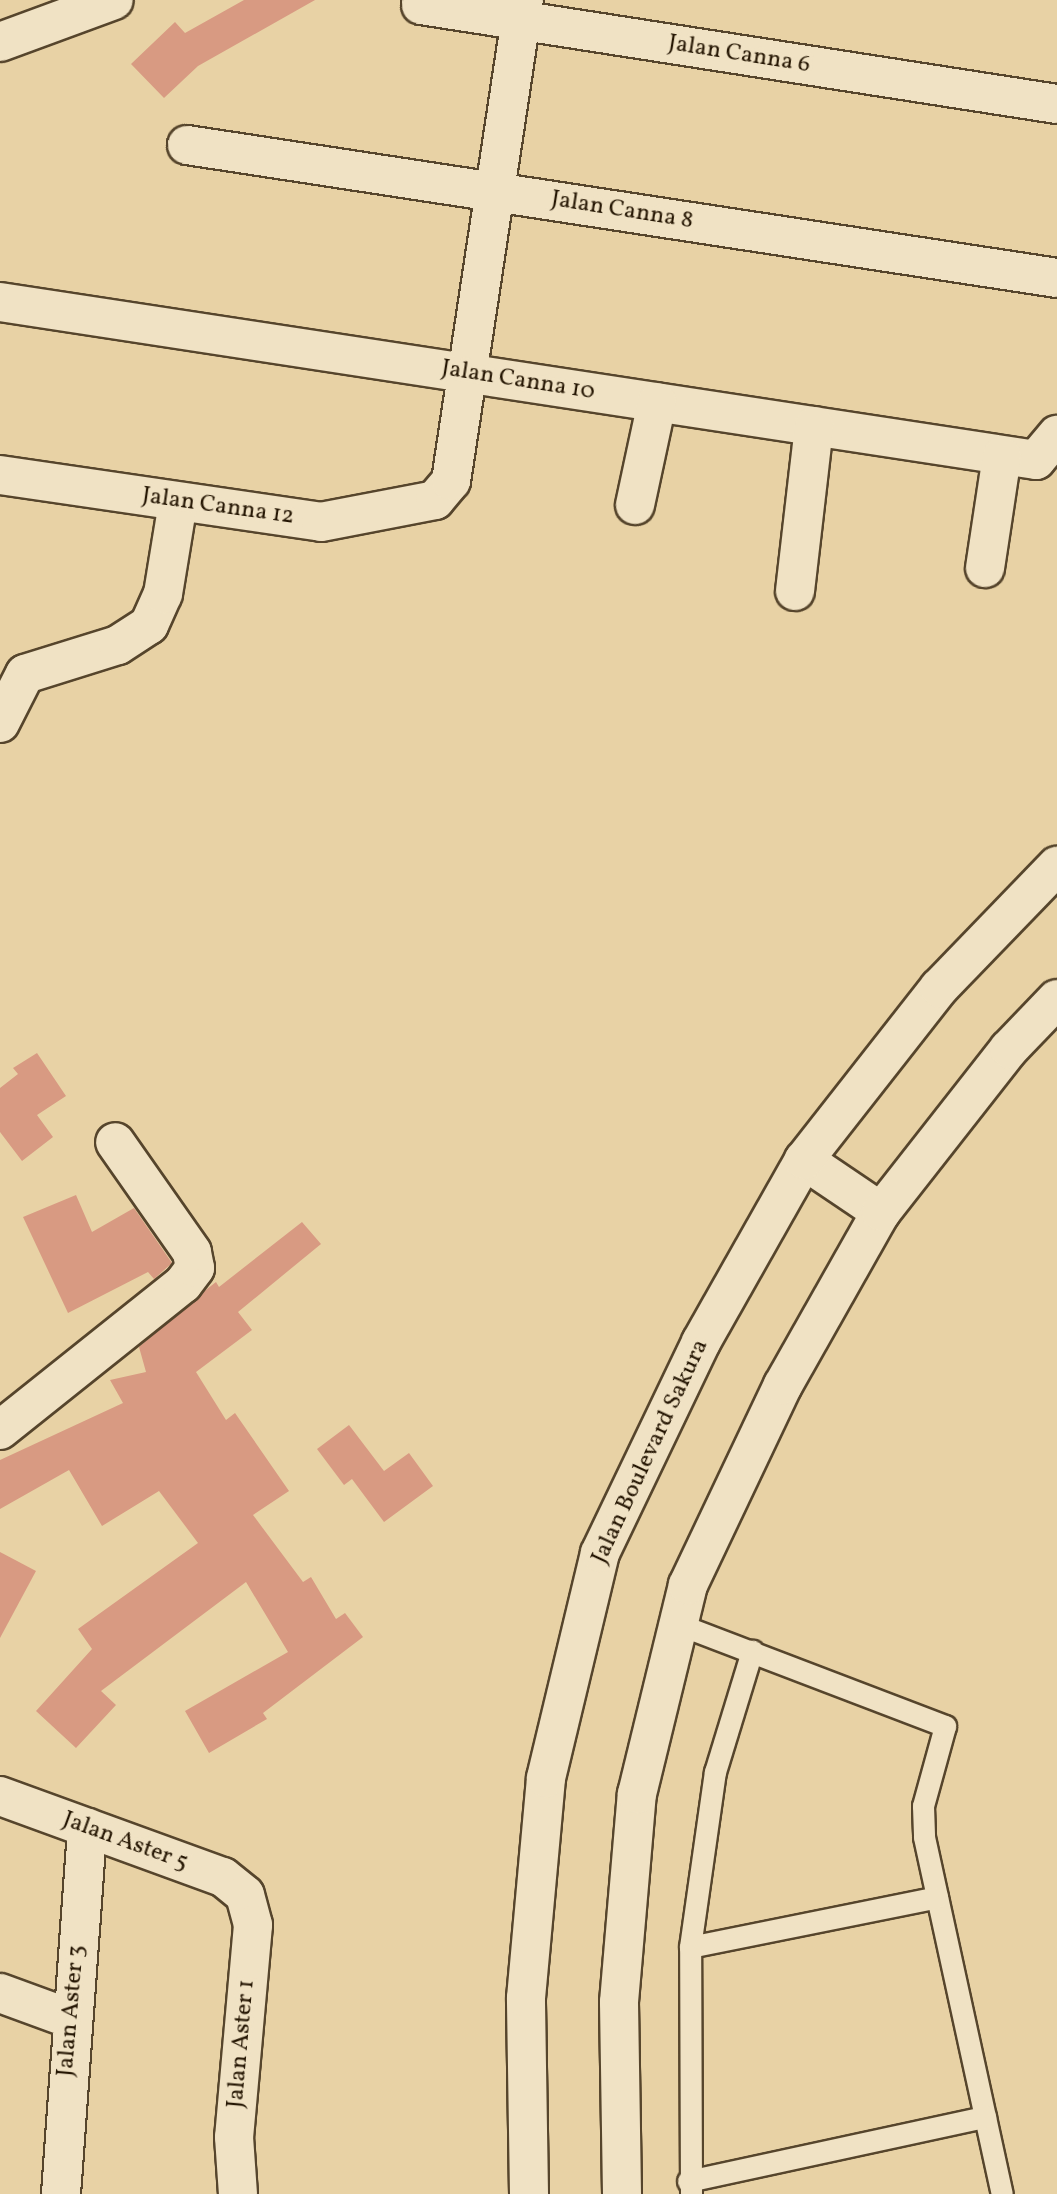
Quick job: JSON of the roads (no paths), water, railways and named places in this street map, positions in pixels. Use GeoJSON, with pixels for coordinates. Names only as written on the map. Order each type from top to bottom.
{"type":"FeatureCollection","features":[{"type":"Feature","properties":{"kind":"street"},"geometry":{"type":"LineString","coordinates":[[0,42],[114,0]]}},
{"type":"Feature","properties":{"kind":"street","name":"Jalan Canna 6"},"geometry":{"type":"LineString","coordinates":[[421,5],[522,10],[1057,104]]}},
{"type":"Feature","properties":{"kind":"street"},"geometry":{"type":"LineString","coordinates":[[467,373],[522,10]]}},
{"type":"Feature","properties":{"kind":"street","name":"Jalan Canna 8"},"geometry":{"type":"LineString","coordinates":[[187,145],[1057,278]]}},
{"type":"Feature","properties":{"kind":"street","name":"Jalan Canna 10"},"geometry":{"type":"LineString","coordinates":[[0,302],[814,426],[1032,450]]}},
{"type":"Feature","properties":{"kind":"street","name":"Jalan Canna 12"},"geometry":{"type":"LineString","coordinates":[[0,475],[321,522],[435,500],[451,481],[467,373]]}},
{"type":"Feature","properties":{"kind":"street"},"geometry":{"type":"LineString","coordinates":[[635,505],[657,402]]}},
{"type":"Feature","properties":{"kind":"street"},"geometry":{"type":"LineString","coordinates":[[794,591],[814,426]]}},
{"type":"Feature","properties":{"kind":"street"},"geometry":{"type":"LineString","coordinates":[[985,568],[1032,450]]}},
{"type":"Feature","properties":{"kind":"street"},"geometry":{"type":"LineString","coordinates":[[0,723],[12,672],[118,645],[149,625],[163,594],[178,502]]}},
{"type":"Feature","properties":{"kind":"street","name":"Jalan Boulevard Sakura"},"geometry":{"type":"LineString","coordinates":[[529,2194],[526,1998],[545,1779],[600,1553],[701,1342],[804,1160],[939,988],[1057,866]]}},
{"type":"Feature","properties":{"kind":"street"},"geometry":{"type":"LineString","coordinates":[[622,2194],[619,2002],[637,1794],[688,1585],[783,1385],[881,1212],[1009,1049],[1057,999]]}},
{"type":"Feature","properties":{"kind":"street"},"geometry":{"type":"LineString","coordinates":[[0,1430],[183,1284],[195,1268],[192,1252],[115,1142]]}},
{"type":"Feature","properties":{"kind":"street"},"geometry":{"type":"LineString","coordinates":[[804,1160],[881,1212]]}},
{"type":"Feature","properties":{"kind":"street","name":"Jalan Aster 5"},"geometry":{"type":"LineString","coordinates":[[0,1796],[223,1877],[245,1895]]}},
{"type":"Feature","properties":{"kind":"street","name":"Jalan Aster 3"},"geometry":{"type":"LineString","coordinates":[[61,2194],[71,2019],[87,1828]]}},
{"type":"Feature","properties":{"kind":"street","name":"Jalan Aster 1"},"geometry":{"type":"LineString","coordinates":[[238,2194],[234,2137],[253,1924],[245,1895]]}},
{"type":"Feature","properties":{"kind":"street"},"geometry":{"type":"LineString","coordinates":[[0,1993],[71,2019]]}},
{"type":"Feature","properties":{"kind":"street"},"geometry":{"type":"LineString","coordinates":[[0,2015],[71,2019]]}},
{"type":"Feature","properties":{"kind":"lane"},"geometry":{"type":"LineString","coordinates":[[678,1624],[945,1726],[923,1805],[937,1897],[1002,2194]]}},
{"type":"Feature","properties":{"kind":"lane"},"geometry":{"type":"LineString","coordinates":[[752,1651],[715,1772],[690,1947],[690,2188],[985,2118]]}},
{"type":"Feature","properties":{"kind":"lane"},"geometry":{"type":"LineString","coordinates":[[690,1947],[937,1897]]}}]}
